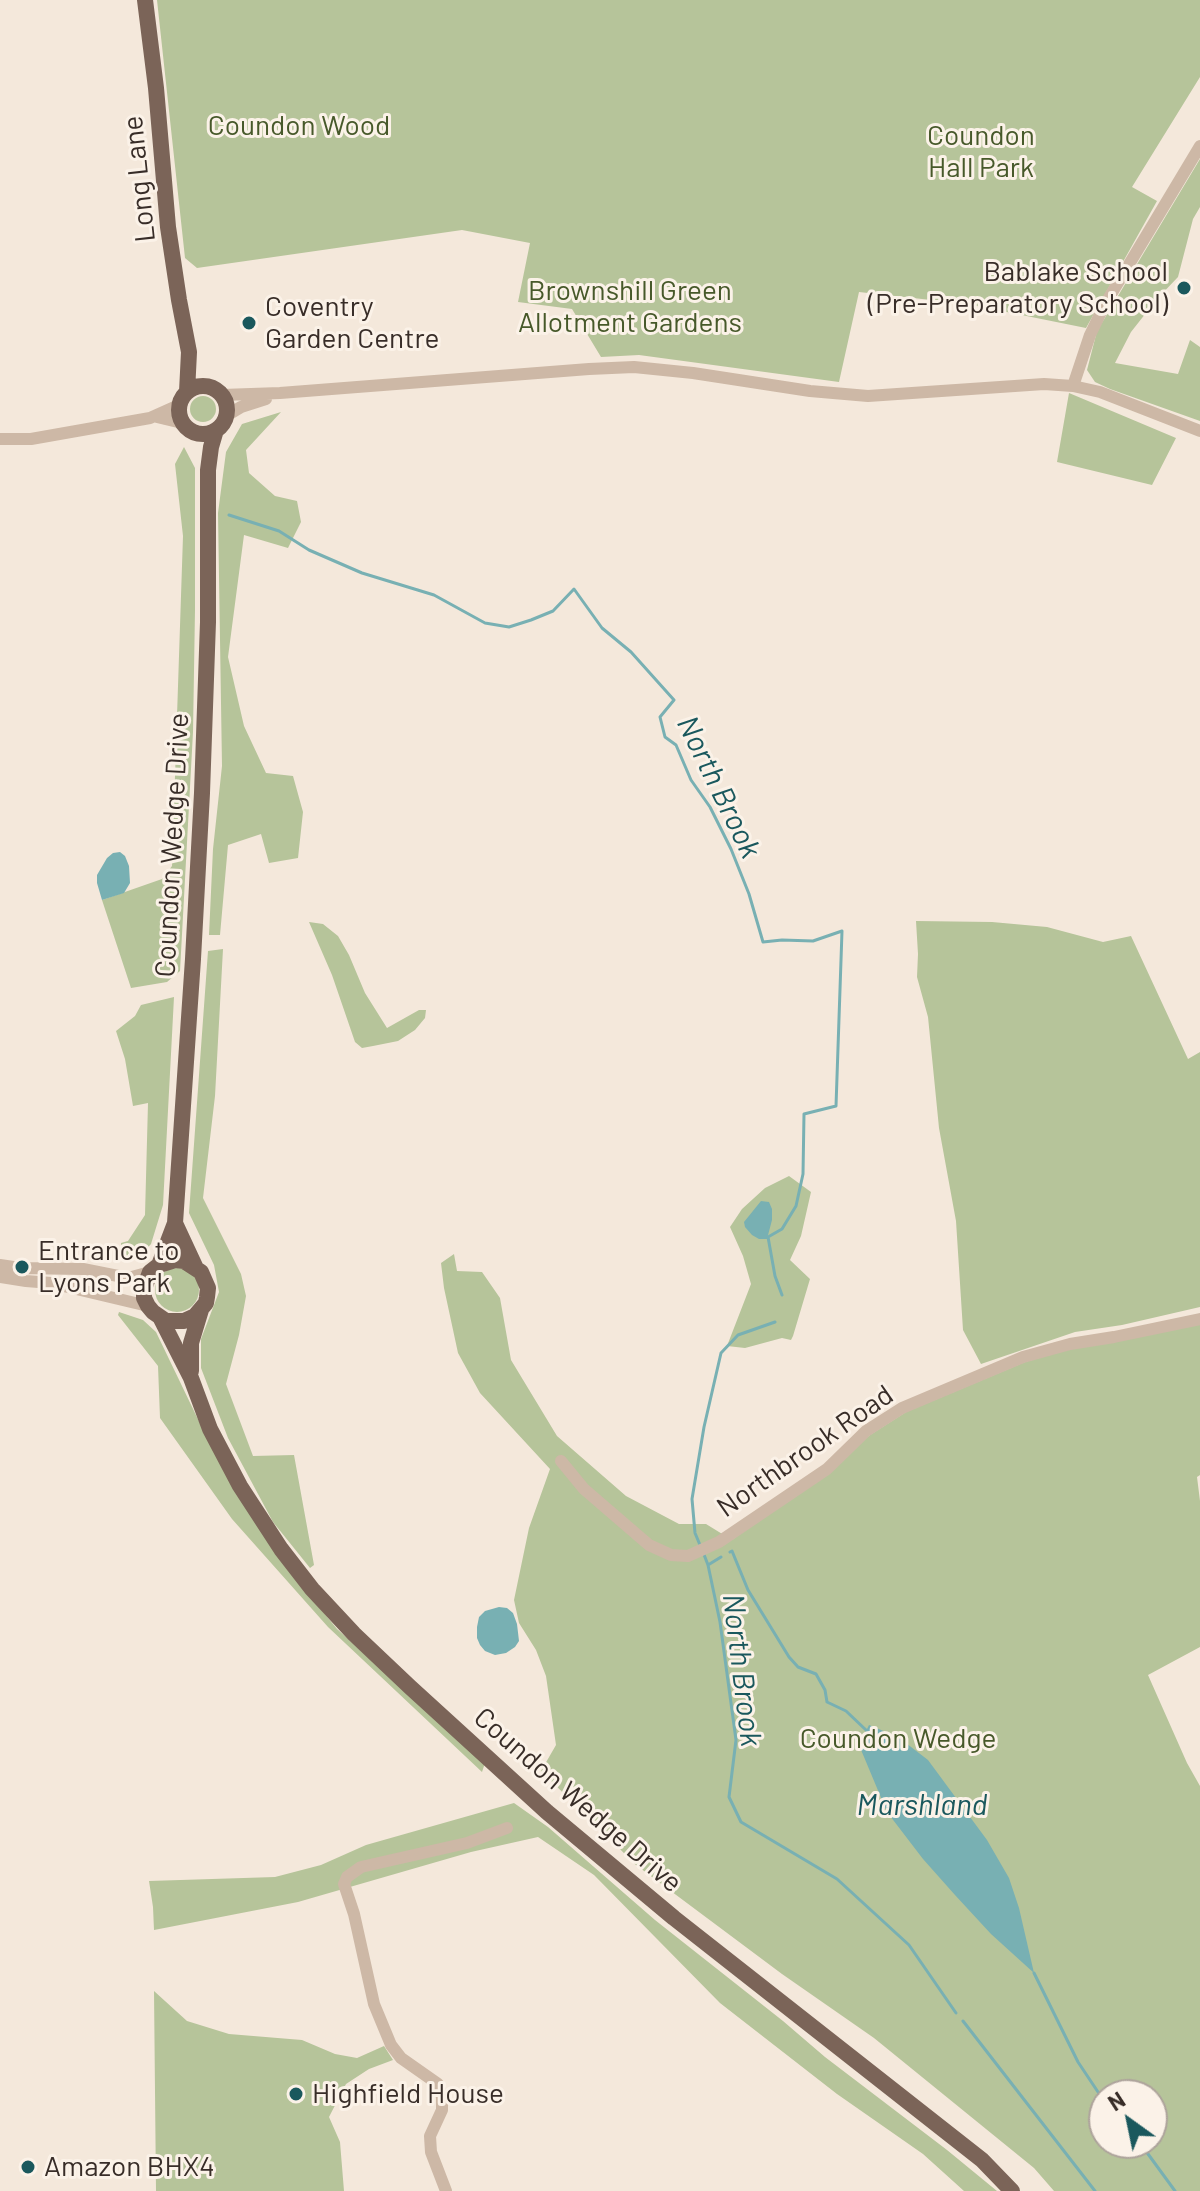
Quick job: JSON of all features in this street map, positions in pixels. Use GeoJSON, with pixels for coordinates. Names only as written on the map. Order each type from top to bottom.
{"type":"FeatureCollection","features":[{"type":"Feature","properties":{"kind":"main road","name":"Long Lane"},"geometry":{"type":"LineString","coordinates":[[145,0],[168,227],[189,352],[183,399]]}},
{"type":"Feature","properties":{"kind":"main road","name":"Long Lane"},"geometry":{"type":"LineString","coordinates":[[189,352],[215,391]]}},
{"type":"Feature","properties":{"kind":"main road"},"geometry":{"type":"LineString","coordinates":[[195,387],[215,391],[226,403],[224,422],[216,430],[201,435],[187,428],[178,413],[183,399],[195,387]]}},
{"type":"Feature","properties":{"kind":"main road","name":"Coundon Wedge Drive"},"geometry":{"type":"LineString","coordinates":[[187,428],[198,443],[208,470]]}},
{"type":"Feature","properties":{"kind":"main road","name":"Coundon Wedge Drive"},"geometry":{"type":"LineString","coordinates":[[216,430],[208,470],[208,622],[202,793],[175,1223],[144,1289],[144,1298],[191,1378],[210,1429],[248,1499],[296,1569],[354,1634],[547,1812],[674,1918],[982,2160],[1012,2191]]}},
{"type":"Feature","properties":{"kind":"main road","name":"Coundon Wedge Drive"},"geometry":{"type":"LineString","coordinates":[[175,1223],[208,1288],[206,1303],[191,1343],[191,1378]]}},
{"type":"Feature","properties":{"kind":"main road"},"geometry":{"type":"LineString","coordinates":[[154,1269],[175,1260],[195,1266]]}},
{"type":"Feature","properties":{"kind":"main road"},"geometry":{"type":"LineString","coordinates":[[154,1312],[175,1322],[184,1321],[201,1310]]}},
{"type":"Feature","properties":{"kind":"street"},"geometry":{"type":"LineString","coordinates":[[1073,386],[1090,335],[1104,306],[1200,146]]}},
{"type":"Feature","properties":{"kind":"street"},"geometry":{"type":"LineString","coordinates":[[215,391],[280,393],[634,367],[868,396],[1044,384],[1073,386],[1100,392],[1200,431]]}},
{"type":"Feature","properties":{"kind":"street"},"geometry":{"type":"LineString","coordinates":[[226,416],[241,407],[280,393]]}},
{"type":"Feature","properties":{"kind":"street"},"geometry":{"type":"LineString","coordinates":[[0,439],[31,439],[157,417],[183,399]]}},
{"type":"Feature","properties":{"kind":"street"},"geometry":{"type":"LineString","coordinates":[[157,417],[187,428]]}},
{"type":"Feature","properties":{"kind":"street"},"geometry":{"type":"LineString","coordinates":[[0,1265],[83,1269],[128,1278],[154,1269]]}},
{"type":"Feature","properties":{"kind":"street"},"geometry":{"type":"LineString","coordinates":[[0,1277],[51,1283],[154,1312]]}},
{"type":"Feature","properties":{"kind":"street","name":"Northbrook Road"},"geometry":{"type":"LineString","coordinates":[[561,1461],[584,1489],[649,1545],[671,1555],[688,1556],[719,1542],[827,1469],[866,1431],[902,1408],[1023,1357],[1070,1344],[1200,1319]]}},
{"type":"Feature","properties":{"kind":"street"},"geometry":{"type":"LineString","coordinates":[[446,2191],[431,2152],[430,2136],[442,2110],[438,2084],[401,2058],[391,2045],[374,2004],[354,1914],[344,1884],[347,1877],[361,1867],[467,1843],[507,1828]]}},
{"type":"Feature","properties":{"kind":"green space","name":"Coundon Hall Park"},"geometry":{"type":"Polygon","coordinates":[[[157,0],[1200,0],[1200,77],[1132,187],[1157,201],[1086,328],[967,304],[859,292],[839,382],[639,355],[601,357],[572,309],[518,302],[530,243],[462,230],[197,268],[185,258],[157,0]]]}},
{"type":"Feature","properties":{"kind":"green space"},"geometry":{"type":"Polygon","coordinates":[[[1200,159],[1200,207],[1193,219],[1178,277],[1131,332],[1115,363],[1178,374],[1190,340],[1200,347],[1200,421],[1110,389],[1095,382],[1087,370],[1097,331],[1200,159]]]}},
{"type":"Feature","properties":{"kind":"green space"},"geometry":{"type":"Polygon","coordinates":[[[1069,393],[1176,438],[1152,485],[1057,462],[1069,393]]]}},
{"type":"Feature","properties":{"kind":"green space"},"geometry":{"type":"Polygon","coordinates":[[[203,396],[212,400],[216,409],[212,418],[203,422],[194,418],[190,409],[194,400],[203,396]]]}},
{"type":"Feature","properties":{"kind":"green space"},"geometry":{"type":"Polygon","coordinates":[[[281,412],[246,450],[249,473],[275,496],[297,501],[301,522],[288,548],[244,535],[228,657],[244,726],[266,773],[293,776],[303,812],[298,858],[269,863],[261,834],[228,845],[220,935],[209,935],[213,849],[222,766],[218,513],[226,452],[242,424],[281,412]]]}},
{"type":"Feature","properties":{"kind":"green space"},"geometry":{"type":"Polygon","coordinates":[[[184,447],[195,468],[195,610],[193,732],[180,971],[167,982],[131,988],[102,900],[162,879],[172,866],[183,536],[175,464],[184,447]]]}},
{"type":"Feature","properties":{"kind":"green space"},"geometry":{"type":"Polygon","coordinates":[[[916,921],[992,922],[1047,927],[1103,942],[1131,936],[1188,1059],[1200,1052],[1200,1307],[1075,1332],[981,1364],[963,1330],[956,1221],[939,1128],[928,1017],[917,977],[916,921]]]}},
{"type":"Feature","properties":{"kind":"green space"},"geometry":{"type":"Polygon","coordinates":[[[309,922],[323,924],[338,936],[365,993],[387,1028],[419,1010],[426,1010],[425,1018],[415,1030],[398,1041],[373,1046],[362,1048],[355,1042],[332,975],[309,922]]]}},
{"type":"Feature","properties":{"kind":"green space"},"geometry":{"type":"Polygon","coordinates":[[[223,949],[215,1096],[203,1198],[241,1274],[246,1296],[226,1384],[253,1456],[294,1455],[314,1565],[310,1568],[273,1522],[228,1438],[201,1368],[201,1339],[219,1292],[214,1265],[189,1213],[208,951],[223,949]]]}},
{"type":"Feature","properties":{"kind":"green space"},"geometry":{"type":"Polygon","coordinates":[[[174,997],[163,1205],[151,1244],[143,1253],[121,1257],[121,1243],[128,1241],[145,1215],[148,1103],[133,1106],[125,1059],[116,1031],[135,1016],[141,1005],[174,997]]]}},
{"type":"Feature","properties":{"kind":"green space"},"geometry":{"type":"Polygon","coordinates":[[[789,1176],[811,1192],[801,1236],[790,1260],[810,1279],[793,1336],[791,1340],[782,1338],[745,1348],[727,1346],[751,1284],[730,1227],[742,1209],[765,1188],[789,1176]]]}},
{"type":"Feature","properties":{"kind":"green space","name":"Coundon Wedge"},"geometry":{"type":"Polygon","coordinates":[[[454,1254],[457,1271],[482,1272],[500,1298],[511,1360],[557,1436],[626,1496],[679,1524],[706,1524],[732,1540],[870,1435],[906,1412],[1025,1362],[1071,1349],[1200,1324],[1200,1475],[1197,1477],[1200,1501],[1200,1647],[1148,1675],[1200,1786],[1200,2191],[1054,2191],[1034,2168],[874,2038],[636,1865],[541,1771],[556,1745],[546,1676],[536,1650],[519,1623],[514,1600],[529,1528],[550,1469],[480,1393],[458,1353],[441,1263],[454,1254]]]}},
{"type":"Feature","properties":{"kind":"green space"},"geometry":{"type":"Polygon","coordinates":[[[177,1268],[192,1275],[199,1290],[192,1305],[177,1312],[162,1305],[155,1290],[162,1275],[177,1268]]]}},
{"type":"Feature","properties":{"kind":"green space"},"geometry":{"type":"Polygon","coordinates":[[[119,1312],[143,1320],[156,1332],[207,1438],[275,1553],[337,1629],[485,1763],[482,1772],[328,1627],[232,1519],[160,1418],[158,1366],[118,1315],[119,1312]]]}},
{"type":"Feature","properties":{"kind":"green space"},"geometry":{"type":"Polygon","coordinates":[[[514,1803],[548,1827],[655,1920],[825,2057],[997,2191],[964,2191],[923,2154],[837,2094],[720,2003],[594,1875],[538,1837],[471,1852],[298,1902],[154,1930],[149,1881],[275,1877],[321,1865],[366,1845],[514,1803]]]}},
{"type":"Feature","properties":{"kind":"green space"},"geometry":{"type":"Polygon","coordinates":[[[154,1991],[187,2021],[229,2034],[302,2040],[335,2054],[357,2058],[384,2046],[393,2060],[369,2069],[346,2084],[329,2117],[340,2142],[344,2191],[156,2191],[154,1991]]]}},
{"type":"Feature","properties":{"kind":"water"},"geometry":{"type":"Polygon","coordinates":[[[120,852],[129,866],[130,883],[124,893],[102,900],[97,875],[107,858],[120,852]]]}},
{"type":"Feature","properties":{"kind":"water"},"geometry":{"type":"Polygon","coordinates":[[[761,1201],[769,1202],[772,1209],[767,1239],[752,1235],[744,1222],[761,1201]]]}},
{"type":"Feature","properties":{"kind":"water"},"geometry":{"type":"Polygon","coordinates":[[[499,1607],[513,1613],[519,1641],[506,1653],[495,1655],[480,1645],[477,1627],[479,1617],[485,1611],[499,1607]]]}},
{"type":"Feature","properties":{"kind":"water","name":"Marshland"},"geometry":{"type":"Polygon","coordinates":[[[869,1725],[898,1737],[928,1760],[987,1840],[1009,1878],[1034,1973],[991,1934],[955,1895],[887,1812],[859,1745],[869,1725]]]}},
{"type":"Feature","properties":{"kind":"waterway","name":"North Brook"},"geometry":{"type":"LineString","coordinates":[[229,515],[279,531],[309,550],[362,573],[434,595],[485,623],[509,627],[531,620],[553,611],[574,589],[602,628],[631,652],[674,700],[660,717],[665,737],[676,745],[691,780],[710,807],[731,849],[763,942],[813,941],[842,931],[836,1106],[804,1114],[803,1174],[796,1206],[782,1229],[768,1237],[782,1295]]}},
{"type":"Feature","properties":{"kind":"waterway","name":"North Brook"},"geometry":{"type":"LineString","coordinates":[[700,1545],[695,1533],[692,1499],[721,1353],[738,1335],[775,1322]]}},
{"type":"Feature","properties":{"kind":"waterway","name":"North Brook"},"geometry":{"type":"LineString","coordinates":[[703,1552],[720,1622],[736,1740],[729,1797],[741,1822],[837,1879],[909,1945],[956,2013]]}},
{"type":"Feature","properties":{"kind":"waterway","name":"North Brook"},"geometry":{"type":"LineString","coordinates":[[730,1552],[748,1590],[789,1657],[798,1667],[816,1674],[825,1690],[827,1702],[846,1711],[866,1730]]}},
{"type":"Feature","properties":{"kind":"waterway","name":"North Brook"},"geometry":{"type":"LineString","coordinates":[[708,1565],[721,1557]]}},
{"type":"Feature","properties":{"kind":"waterway","name":"North Brook"},"geometry":{"type":"LineString","coordinates":[[1034,1973],[1089,2079]]}},
{"type":"Feature","properties":{"kind":"waterway","name":"North Brook"},"geometry":{"type":"LineString","coordinates":[[963,2021],[1095,2191]]}},
{"type":"Feature","properties":{"kind":"waterway","name":"North Brook"},"geometry":{"type":"LineString","coordinates":[[1152,2159],[1175,2191]]}},
{"type":"Feature","properties":{"kind":"place","name":"Bablake School (Pre-Preparatory School)"},"geometry":{"type":"Point","coordinates":[1184,288]}},
{"type":"Feature","properties":{"kind":"place","name":"Coventry Garden Centre"},"geometry":{"type":"Point","coordinates":[249,323]}},
{"type":"Feature","properties":{"kind":"place","name":"Entrance to Lyons Park"},"geometry":{"type":"Point","coordinates":[22,1267]}},
{"type":"Feature","properties":{"kind":"place","name":"Highfield House"},"geometry":{"type":"Point","coordinates":[296,2094]}},
{"type":"Feature","properties":{"kind":"place","name":"Amazon BHX4"},"geometry":{"type":"Point","coordinates":[28,2167]}},
{"type":"Feature","properties":{"kind":"park label","name":"Coundon Wood"},"geometry":{"type":"Point","coordinates":[299,126]}},
{"type":"Feature","properties":{"kind":"park label","name":"Brownshill Green Allotment Gardens"},"geometry":{"type":"Point","coordinates":[630,307]}}]}
